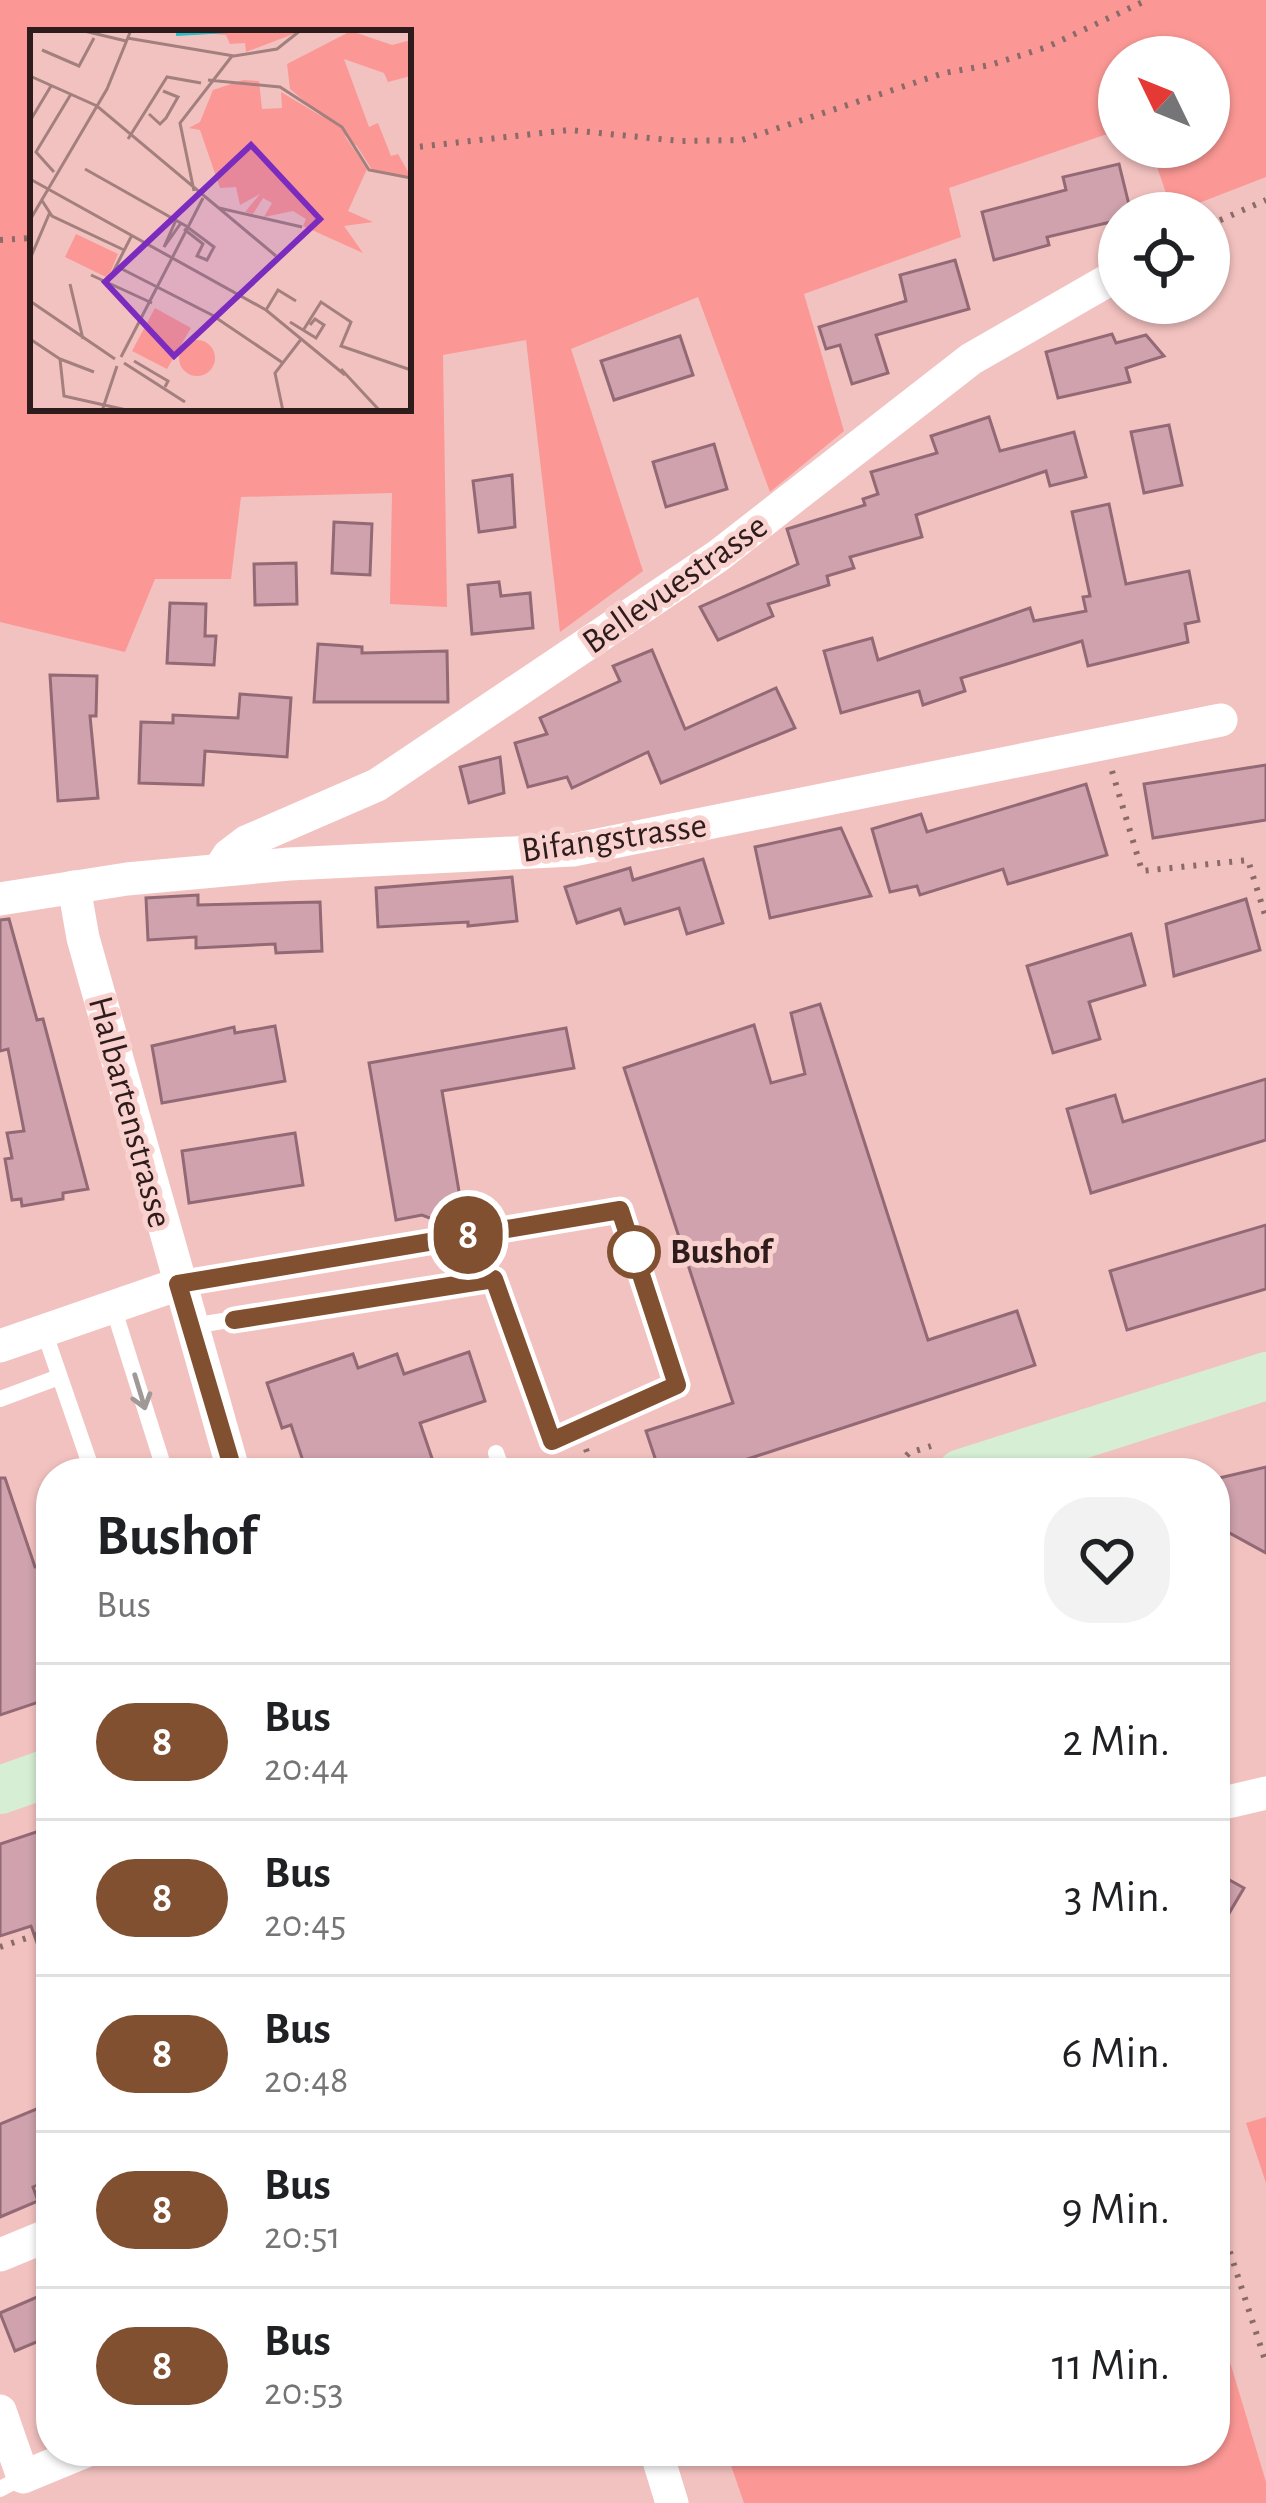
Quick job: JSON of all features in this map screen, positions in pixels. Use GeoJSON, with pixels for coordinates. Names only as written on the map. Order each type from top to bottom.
{"type":"FeatureCollection","features":[{"type":"Feature","properties":{"kind":"main road"},"geometry":{"type":"LineString","coordinates":[[1008,1458],[1266,1376]]}},
{"type":"Feature","properties":{"kind":"main road"},"geometry":{"type":"LineString","coordinates":[[0,1790],[36,1777]]}},
{"type":"Feature","properties":{"kind":"street","name":"Bellevuestrasse"},"geometry":{"type":"LineString","coordinates":[[219,870],[246,842],[377,785],[518,693],[734,544],[970,359],[1098,286]]}},
{"type":"Feature","properties":{"kind":"street","name":"Bifangstrasse"},"geometry":{"type":"LineString","coordinates":[[0,899],[219,870],[573,850],[1221,720]]}},
{"type":"Feature","properties":{"kind":"street","name":"Halbartenstrasse"},"geometry":{"type":"LineString","coordinates":[[74,887],[83,938],[230,1458]]}},
{"type":"Feature","properties":{"kind":"street"},"geometry":{"type":"LineString","coordinates":[[0,1346],[178,1284]]}},
{"type":"Feature","properties":{"kind":"street"},"geometry":{"type":"LineString","coordinates":[[1230,1801],[1266,1793]]}},
{"type":"Feature","properties":{"kind":"street"},"geometry":{"type":"LineString","coordinates":[[0,2254],[36,2240]]}},
{"type":"Feature","properties":{"kind":"street"},"geometry":{"type":"LineString","coordinates":[[0,2411],[12,2483],[51,2466]]}},
{"type":"Feature","properties":{"kind":"street"},"geometry":{"type":"LineString","coordinates":[[661,2466],[672,2503]]}},
{"type":"Feature","properties":{"kind":"lane"},"geometry":{"type":"LineString","coordinates":[[178,1284],[620,1210],[677,1385],[552,1441],[494,1279],[190,1326]]}},
{"type":"Feature","properties":{"kind":"lane"},"geometry":{"type":"LineString","coordinates":[[113,1307],[161,1458]]}},
{"type":"Feature","properties":{"kind":"lane"},"geometry":{"type":"LineString","coordinates":[[44,1331],[88,1458]]}},
{"type":"Feature","properties":{"kind":"lane"},"geometry":{"type":"LineString","coordinates":[[0,1399],[59,1377]]}},
{"type":"Feature","properties":{"kind":"lane"},"geometry":{"type":"LineString","coordinates":[[496,1453],[498,1458]]}},
{"type":"Feature","properties":{"kind":"path"},"geometry":{"type":"LineString","coordinates":[[411,148],[569,130],[680,141],[742,140],[944,73],[1047,47],[1147,0]]}},
{"type":"Feature","properties":{"kind":"path"},"geometry":{"type":"LineString","coordinates":[[1230,216],[1266,200]]}},
{"type":"Feature","properties":{"kind":"path"},"geometry":{"type":"LineString","coordinates":[[0,240],[30,238]]}},
{"type":"Feature","properties":{"kind":"path"},"geometry":{"type":"LineString","coordinates":[[1104,744],[1142,872],[1247,860],[1266,918]]}},
{"type":"Feature","properties":{"kind":"path"},"geometry":{"type":"LineString","coordinates":[[904,1458],[909,1453]]}},
{"type":"Feature","properties":{"kind":"path"},"geometry":{"type":"LineString","coordinates":[[0,1947],[36,1935]]}},
{"type":"Feature","properties":{"kind":"path"},"geometry":{"type":"LineString","coordinates":[[1230,2252],[1266,2363]]}},
{"type":"Feature","properties":{"kind":"shaded area"},"geometry":{"type":"Polygon","coordinates":[[[0,0],[1266,0],[1266,177],[1227,192],[1166,192],[1157,168],[1230,168],[1230,36],[1098,36],[1098,137],[949,188],[961,237],[804,294],[844,431],[770,492],[698,297],[571,349],[643,571],[560,632],[526,340],[443,355],[447,607],[390,604],[392,493],[241,497],[231,579],[155,579],[125,652],[0,622],[0,0]]]}},
{"type":"Feature","properties":{"kind":"shaded area"},"geometry":{"type":"Polygon","coordinates":[[[1266,2117],[1266,2183],[1246,2123],[1266,2117]]]}},
{"type":"Feature","properties":{"kind":"shaded area"},"geometry":{"type":"Polygon","coordinates":[[[1230,2362],[1266,2482],[1266,2503],[744,2503],[731,2466],[1230,2466],[1230,2362]]]}},
{"type":"Feature","properties":{"kind":"building"},"geometry":{"type":"Polygon","coordinates":[[[1120,168],[1126,192],[1098,192],[1098,225],[1047,237],[1049,245],[994,260],[982,212],[1066,190],[1063,177],[1120,168]]]}},
{"type":"Feature","properties":{"kind":"building"},"geometry":{"type":"Polygon","coordinates":[[[955,260],[969,309],[876,335],[888,373],[852,384],[840,345],[826,349],[819,327],[906,301],[900,275],[955,260]]]}},
{"type":"Feature","properties":{"kind":"building"},"geometry":{"type":"Polygon","coordinates":[[[1112,334],[1116,343],[1146,335],[1164,356],[1126,368],[1130,382],[1058,398],[1046,352],[1112,334]]]}},
{"type":"Feature","properties":{"kind":"building"},"geometry":{"type":"Polygon","coordinates":[[[680,336],[693,375],[614,400],[601,361],[680,336]]]}},
{"type":"Feature","properties":{"kind":"building"},"geometry":{"type":"Polygon","coordinates":[[[989,417],[1000,451],[1074,432],[1086,477],[1050,486],[1046,471],[916,515],[922,537],[850,557],[854,568],[827,576],[829,585],[768,604],[773,616],[718,640],[700,607],[798,564],[787,529],[865,505],[863,499],[878,494],[871,472],[937,453],[931,436],[989,417]]]}},
{"type":"Feature","properties":{"kind":"building"},"geometry":{"type":"Polygon","coordinates":[[[1169,425],[1182,485],[1144,493],[1131,432],[1169,425]]]}},
{"type":"Feature","properties":{"kind":"building"},"geometry":{"type":"Polygon","coordinates":[[[714,444],[727,489],[666,507],[653,462],[714,444]]]}},
{"type":"Feature","properties":{"kind":"building"},"geometry":{"type":"Polygon","coordinates":[[[512,475],[515,527],[479,532],[473,481],[512,475]]]}},
{"type":"Feature","properties":{"kind":"building"},"geometry":{"type":"Polygon","coordinates":[[[1109,504],[1126,584],[1189,571],[1199,621],[1185,624],[1188,642],[1088,666],[1082,641],[961,678],[965,691],[923,705],[919,691],[841,713],[824,651],[872,638],[878,660],[1030,608],[1034,621],[1086,611],[1083,597],[1090,596],[1072,512],[1109,504]]]}},
{"type":"Feature","properties":{"kind":"building"},"geometry":{"type":"Polygon","coordinates":[[[334,522],[372,524],[370,575],[332,573],[334,522]]]}},
{"type":"Feature","properties":{"kind":"building"},"geometry":{"type":"Polygon","coordinates":[[[296,563],[297,604],[255,605],[254,564],[296,563]]]}},
{"type":"Feature","properties":{"kind":"building"},"geometry":{"type":"Polygon","coordinates":[[[499,582],[501,596],[530,593],[533,628],[472,634],[468,585],[499,582]]]}},
{"type":"Feature","properties":{"kind":"building"},"geometry":{"type":"Polygon","coordinates":[[[170,603],[206,604],[205,636],[216,636],[214,665],[167,663],[170,603]]]}},
{"type":"Feature","properties":{"kind":"building"},"geometry":{"type":"Polygon","coordinates":[[[318,644],[362,647],[362,653],[447,651],[448,702],[314,702],[318,644]]]}},
{"type":"Feature","properties":{"kind":"building"},"geometry":{"type":"Polygon","coordinates":[[[652,650],[685,729],[776,688],[795,728],[661,783],[648,752],[572,788],[567,777],[528,787],[515,743],[547,734],[540,718],[620,681],[613,666],[652,650]]]}},
{"type":"Feature","properties":{"kind":"building"},"geometry":{"type":"Polygon","coordinates":[[[50,675],[97,676],[96,716],[90,716],[98,798],[58,801],[50,675]]]}},
{"type":"Feature","properties":{"kind":"building"},"geometry":{"type":"Polygon","coordinates":[[[240,694],[291,698],[287,757],[205,751],[203,785],[139,783],[141,722],[173,723],[173,715],[238,718],[240,694]]]}},
{"type":"Feature","properties":{"kind":"building"},"geometry":{"type":"Polygon","coordinates":[[[500,757],[504,793],[469,803],[460,767],[500,757]]]}},
{"type":"Feature","properties":{"kind":"building"},"geometry":{"type":"Polygon","coordinates":[[[1266,765],[1266,820],[1153,838],[1144,784],[1266,765]]]}},
{"type":"Feature","properties":{"kind":"building"},"geometry":{"type":"Polygon","coordinates":[[[1086,784],[1107,855],[1008,884],[1003,869],[920,895],[917,886],[890,892],[872,829],[921,814],[927,832],[1086,784]]]}},
{"type":"Feature","properties":{"kind":"building"},"geometry":{"type":"Polygon","coordinates":[[[841,828],[871,896],[770,918],[755,847],[841,828]]]}},
{"type":"Feature","properties":{"kind":"building"},"geometry":{"type":"Polygon","coordinates":[[[703,859],[723,923],[687,934],[679,908],[625,924],[620,909],[577,923],[565,887],[630,868],[633,880],[703,859]]]}},
{"type":"Feature","properties":{"kind":"building"},"geometry":{"type":"Polygon","coordinates":[[[512,877],[517,921],[378,927],[376,888],[512,877]]]}},
{"type":"Feature","properties":{"kind":"building"},"geometry":{"type":"Polygon","coordinates":[[[198,895],[198,905],[320,902],[322,951],[276,953],[275,944],[196,948],[196,937],[148,940],[146,898],[198,895]]]}},
{"type":"Feature","properties":{"kind":"building"},"geometry":{"type":"Polygon","coordinates":[[[1246,899],[1260,950],[1174,976],[1166,924],[1246,899]]]}},
{"type":"Feature","properties":{"kind":"building"},"geometry":{"type":"Polygon","coordinates":[[[9,919],[37,1020],[43,1019],[88,1189],[22,1206],[21,1199],[12,1200],[5,1159],[12,1158],[7,1133],[24,1131],[8,1049],[0,1051],[0,920],[9,919]]]}},
{"type":"Feature","properties":{"kind":"building"},"geometry":{"type":"Polygon","coordinates":[[[1131,934],[1145,985],[1089,1002],[1100,1039],[1053,1053],[1027,966],[1131,934]]]}},
{"type":"Feature","properties":{"kind":"building"},"geometry":{"type":"Polygon","coordinates":[[[820,1004],[928,1340],[1017,1311],[1035,1365],[751,1458],[655,1458],[646,1431],[733,1403],[624,1068],[754,1025],[771,1083],[805,1074],[791,1013],[820,1004]]]}},
{"type":"Feature","properties":{"kind":"building"},"geometry":{"type":"Polygon","coordinates":[[[275,1026],[285,1081],[162,1103],[152,1046],[234,1027],[235,1033],[275,1026]]]}},
{"type":"Feature","properties":{"kind":"building"},"geometry":{"type":"Polygon","coordinates":[[[566,1028],[574,1068],[442,1091],[462,1209],[445,1211],[435,1220],[422,1215],[396,1220],[369,1063],[566,1028]]]}},
{"type":"Feature","properties":{"kind":"building"},"geometry":{"type":"Polygon","coordinates":[[[1266,1079],[1266,1140],[1091,1193],[1067,1109],[1115,1095],[1123,1122],[1266,1079]]]}},
{"type":"Feature","properties":{"kind":"building"},"geometry":{"type":"Polygon","coordinates":[[[295,1133],[303,1185],[189,1203],[182,1151],[295,1133]]]}},
{"type":"Feature","properties":{"kind":"building"},"geometry":{"type":"Polygon","coordinates":[[[1266,1225],[1266,1289],[1127,1330],[1110,1271],[1266,1225]]]}},
{"type":"Feature","properties":{"kind":"building"},"geometry":{"type":"Polygon","coordinates":[[[469,1352],[485,1401],[420,1423],[432,1458],[302,1458],[291,1425],[282,1428],[267,1383],[353,1354],[358,1368],[397,1354],[404,1374],[469,1352]]]}},
{"type":"Feature","properties":{"kind":"building"},"geometry":{"type":"Polygon","coordinates":[[[1266,1467],[1266,1553],[1230,1533],[1230,1475],[1266,1467]]]}},
{"type":"Feature","properties":{"kind":"building"},"geometry":{"type":"Polygon","coordinates":[[[0,1478],[5,1478],[36,1567],[36,1703],[0,1715],[0,1478]]]}},
{"type":"Feature","properties":{"kind":"building"},"geometry":{"type":"Polygon","coordinates":[[[36,1832],[36,1940],[31,1926],[0,1936],[0,1844],[36,1832]]]}},
{"type":"Feature","properties":{"kind":"building"},"geometry":{"type":"Polygon","coordinates":[[[1230,1880],[1244,1888],[1230,1912],[1230,1880]]]}},
{"type":"Feature","properties":{"kind":"building"},"geometry":{"type":"Polygon","coordinates":[[[36,2109],[36,2202],[0,2217],[0,2124],[36,2109]]]}},
{"type":"Feature","properties":{"kind":"building"},"geometry":{"type":"Polygon","coordinates":[[[36,2297],[36,2342],[15,2351],[0,2313],[36,2297]]]}},
{"type":"Feature","properties":{"kind":"bus line","name":"8"},"geometry":{"type":"LineString","coordinates":[[230,1458],[178,1284],[620,1210],[677,1385],[552,1441],[494,1279],[234,1320]]}},
{"type":"Feature","properties":{"kind":"place","name":"Bushof"},"geometry":{"type":"Point","coordinates":[634,1252]}}]}
